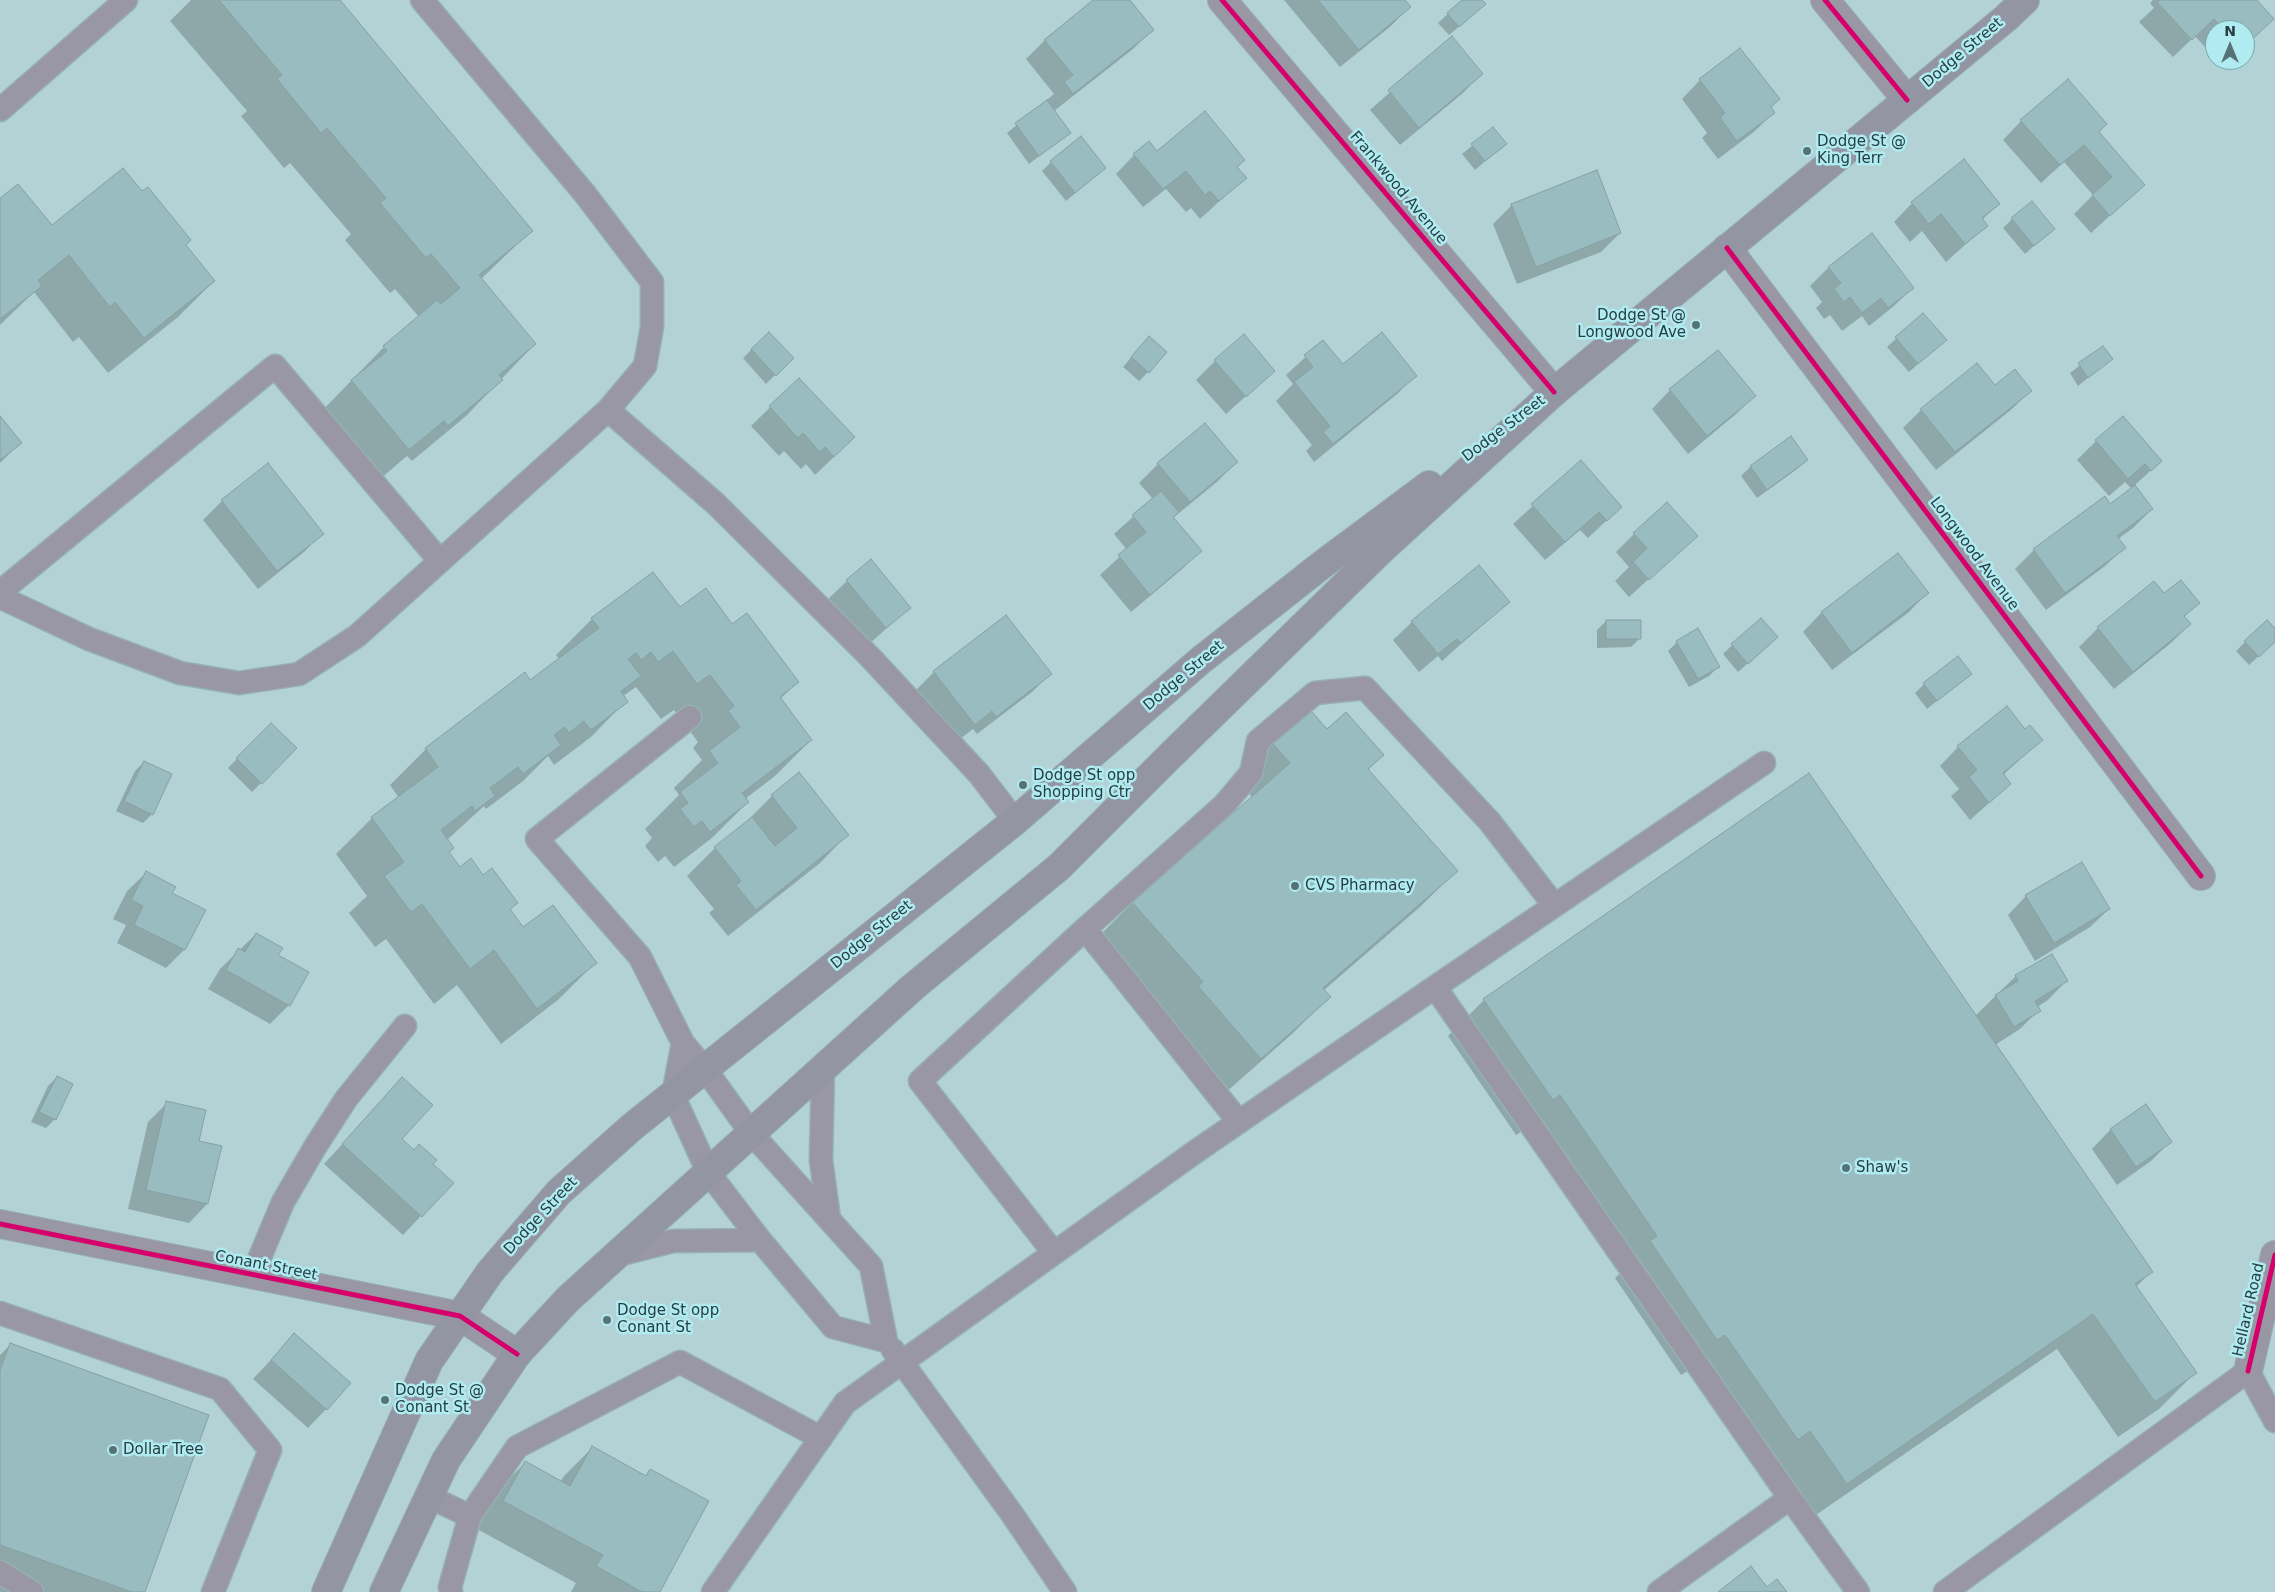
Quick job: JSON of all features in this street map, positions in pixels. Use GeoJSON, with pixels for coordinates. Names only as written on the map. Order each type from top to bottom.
{"type":"FeatureCollection","features":[{"type":"Feature","properties":{"kind":"main road","name":"Dodge Street"},"geometry":{"type":"LineString","coordinates":[[384,1592],[446,1460],[517,1354],[568,1299],[913,987],[1059,867],[1169,756],[1379,552],[1554,392],[2006,18],[2025,0]]}},
{"type":"Feature","properties":{"kind":"main road","name":"Dodge Street"},"geometry":{"type":"LineString","coordinates":[[326,1592],[429,1361],[490,1272],[559,1192],[632,1127],[1015,821],[1201,660],[1323,564],[1554,392]]}},
{"type":"Feature","properties":{"kind":"street","name":"Frankwood Avenue"},"geometry":{"type":"LineString","coordinates":[[1222,0],[1554,392]]}},
{"type":"Feature","properties":{"kind":"street"},"geometry":{"type":"LineString","coordinates":[[1825,0],[1907,100]]}},
{"type":"Feature","properties":{"kind":"street","name":"Longwood Avenue"},"geometry":{"type":"LineString","coordinates":[[1728,248],[2201,876]]}},
{"type":"Feature","properties":{"kind":"street","name":"Conant Street"},"geometry":{"type":"LineString","coordinates":[[0,1224],[252,1276],[460,1316],[517,1354]]}},
{"type":"Feature","properties":{"kind":"street","name":"Hellard Road"},"geometry":{"type":"LineString","coordinates":[[2248,1371],[2275,1255]]}},
{"type":"Feature","properties":{"kind":"lane"},"geometry":{"type":"LineString","coordinates":[[0,110],[126,0]]}},
{"type":"Feature","properties":{"kind":"lane"},"geometry":{"type":"LineString","coordinates":[[0,597],[89,639],[180,673],[240,683],[299,674],[357,636],[608,410],[645,366],[652,327],[652,282],[584,194],[422,0]]}},
{"type":"Feature","properties":{"kind":"lane"},"geometry":{"type":"LineString","coordinates":[[0,592],[274,366],[440,561]]}},
{"type":"Feature","properties":{"kind":"lane"},"geometry":{"type":"LineString","coordinates":[[608,410],[716,504],[869,656],[979,774],[1015,821]]}},
{"type":"Feature","properties":{"kind":"lane"},"geometry":{"type":"LineString","coordinates":[[1054,1253],[920,1081],[1085,929],[1224,805],[1251,773],[1258,741],[1315,694],[1365,688],[1490,822],[1554,905]]}},
{"type":"Feature","properties":{"kind":"lane"},"geometry":{"type":"LineString","coordinates":[[690,717],[538,838],[640,957],[683,1043],[705,1069],[751,1133],[871,1266],[886,1341],[1012,1514],[1065,1592]]}},
{"type":"Feature","properties":{"kind":"lane"},"geometry":{"type":"LineString","coordinates":[[713,1592],[845,1403],[1239,1122],[1764,763]]}},
{"type":"Feature","properties":{"kind":"lane"},"geometry":{"type":"LineString","coordinates":[[1085,929],[1239,1122]]}},
{"type":"Feature","properties":{"kind":"lane"},"geometry":{"type":"LineString","coordinates":[[1435,987],[1790,1498],[1858,1592]]}},
{"type":"Feature","properties":{"kind":"lane"},"geometry":{"type":"LineString","coordinates":[[252,1276],[283,1202],[315,1147],[346,1099],[405,1026]]}},
{"type":"Feature","properties":{"kind":"lane"},"geometry":{"type":"LineString","coordinates":[[683,1043],[673,1095],[708,1172],[760,1240],[833,1327],[886,1341]]}},
{"type":"Feature","properties":{"kind":"lane"},"geometry":{"type":"LineString","coordinates":[[823,1068],[822,1160],[830,1219]]}},
{"type":"Feature","properties":{"kind":"lane"},"geometry":{"type":"LineString","coordinates":[[613,1257],[673,1241],[760,1240]]}},
{"type":"Feature","properties":{"kind":"lane"},"geometry":{"type":"LineString","coordinates":[[0,1313],[220,1389],[270,1450],[213,1592]]}},
{"type":"Feature","properties":{"kind":"lane"},"geometry":{"type":"LineString","coordinates":[[451,1592],[450,1587],[470,1516],[517,1447],[680,1362],[821,1438]]}},
{"type":"Feature","properties":{"kind":"lane"},"geometry":{"type":"LineString","coordinates":[[1945,1592],[2248,1371],[2275,1421]]}},
{"type":"Feature","properties":{"kind":"lane"},"geometry":{"type":"LineString","coordinates":[[429,1496],[470,1516]]}},
{"type":"Feature","properties":{"kind":"lane"},"geometry":{"type":"LineString","coordinates":[[1659,1592],[1790,1498]]}},
{"type":"Feature","properties":{"kind":"lane"},"geometry":{"type":"LineString","coordinates":[[0,1572],[32,1592]]}},
{"type":"Feature","properties":{"kind":"building"},"geometry":{"type":"Polygon","coordinates":[[[219,0],[340,0],[533,231],[479,275],[536,344],[499,375],[503,380],[448,426],[444,421],[409,450],[351,380],[387,351],[383,346],[437,300],[441,304],[460,288],[431,254],[426,258],[380,203],[386,198],[327,128],[321,133],[277,79],[282,75],[219,0]]]}},
{"type":"Feature","properties":{"kind":"building"},"geometry":{"type":"Polygon","coordinates":[[[1093,0],[1130,0],[1154,30],[1073,94],[1064,82],[1073,75],[1044,40],[1093,0]]]}},
{"type":"Feature","properties":{"kind":"building"},"geometry":{"type":"Polygon","coordinates":[[[1318,0],[1405,0],[1411,7],[1359,50],[1318,0]]]}},
{"type":"Feature","properties":{"kind":"building"},"geometry":{"type":"Polygon","coordinates":[[[1462,0],[1482,0],[1486,4],[1459,27],[1447,13],[1462,0]]]}},
{"type":"Feature","properties":{"kind":"building"},"geometry":{"type":"Polygon","coordinates":[[[2160,0],[2257,0],[2274,19],[2255,37],[2255,20],[2205,20],[2205,28],[2192,40],[2157,2],[2160,0]]]}},
{"type":"Feature","properties":{"kind":"building"},"geometry":{"type":"Polygon","coordinates":[[[1452,36],[1483,74],[1419,128],[1388,90],[1452,36]]]}},
{"type":"Feature","properties":{"kind":"building"},"geometry":{"type":"Polygon","coordinates":[[[1740,48],[1780,99],[1771,107],[1775,113],[1737,141],[1720,118],[1725,113],[1699,79],[1740,48]]]}},
{"type":"Feature","properties":{"kind":"building"},"geometry":{"type":"Polygon","coordinates":[[[2068,79],[2107,124],[2099,132],[2145,185],[2110,216],[2092,195],[2112,177],[2084,145],[2060,165],[2020,120],[2068,79]]]}},
{"type":"Feature","properties":{"kind":"building"},"geometry":{"type":"Polygon","coordinates":[[[1047,100],[1071,133],[1039,156],[1015,123],[1047,100]]]}},
{"type":"Feature","properties":{"kind":"building"},"geometry":{"type":"Polygon","coordinates":[[[1205,111],[1245,160],[1237,167],[1247,178],[1219,201],[1210,191],[1205,195],[1186,171],[1163,189],[1133,154],[1149,141],[1157,151],[1205,111]]]}},
{"type":"Feature","properties":{"kind":"building"},"geometry":{"type":"Polygon","coordinates":[[[1493,127],[1507,144],[1485,161],[1471,144],[1493,127]]]}},
{"type":"Feature","properties":{"kind":"building"},"geometry":{"type":"Polygon","coordinates":[[[1081,136],[1106,168],[1075,193],[1050,161],[1081,136]]]}},
{"type":"Feature","properties":{"kind":"building"},"geometry":{"type":"Polygon","coordinates":[[[1964,159],[2000,204],[1982,218],[1988,226],[1965,244],[1941,214],[1929,224],[1911,202],[1964,159]]]}},
{"type":"Feature","properties":{"kind":"building"},"geometry":{"type":"Polygon","coordinates":[[[123,168],[142,191],[148,187],[191,240],[186,245],[215,281],[144,338],[115,302],[110,307],[69,255],[38,280],[42,286],[0,319],[0,198],[18,184],[52,225],[123,168]]]}},
{"type":"Feature","properties":{"kind":"building"},"geometry":{"type":"Polygon","coordinates":[[[1597,170],[1621,233],[1536,267],[1511,204],[1597,170]]]}},
{"type":"Feature","properties":{"kind":"building"},"geometry":{"type":"Polygon","coordinates":[[[2032,201],[2055,229],[2034,246],[2011,218],[2032,201]]]}},
{"type":"Feature","properties":{"kind":"building"},"geometry":{"type":"Polygon","coordinates":[[[1872,233],[1914,288],[1888,308],[1881,298],[1862,313],[1850,297],[1844,302],[1834,289],[1841,283],[1828,267],[1872,233]]]}},
{"type":"Feature","properties":{"kind":"building"},"geometry":{"type":"Polygon","coordinates":[[[1923,313],[1947,340],[1918,364],[1895,337],[1923,313]]]}},
{"type":"Feature","properties":{"kind":"building"},"geometry":{"type":"Polygon","coordinates":[[[769,332],[794,358],[776,376],[751,349],[769,332]]]}},
{"type":"Feature","properties":{"kind":"building"},"geometry":{"type":"Polygon","coordinates":[[[1382,332],[1417,376],[1333,444],[1323,432],[1330,426],[1294,382],[1313,367],[1304,355],[1323,340],[1343,364],[1382,332]]]}},
{"type":"Feature","properties":{"kind":"building"},"geometry":{"type":"Polygon","coordinates":[[[1244,334],[1275,371],[1246,397],[1214,360],[1244,334]]]}},
{"type":"Feature","properties":{"kind":"building"},"geometry":{"type":"Polygon","coordinates":[[[1149,336],[1167,352],[1149,373],[1131,357],[1149,336]]]}},
{"type":"Feature","properties":{"kind":"building"},"geometry":{"type":"Polygon","coordinates":[[[2103,346],[2113,359],[2088,378],[2078,363],[2103,346]]]}},
{"type":"Feature","properties":{"kind":"building"},"geometry":{"type":"Polygon","coordinates":[[[1718,350],[1756,396],[1707,436],[1669,389],[1718,350]]]}},
{"type":"Feature","properties":{"kind":"building"},"geometry":{"type":"Polygon","coordinates":[[[1977,363],[1995,385],[2015,369],[2032,391],[1955,452],[1920,409],[1977,363]]]}},
{"type":"Feature","properties":{"kind":"building"},"geometry":{"type":"Polygon","coordinates":[[[799,378],[855,437],[834,457],[825,447],[820,452],[803,433],[798,438],[769,406],[799,378]]]}},
{"type":"Feature","properties":{"kind":"building"},"geometry":{"type":"Polygon","coordinates":[[[0,416],[22,443],[0,460],[0,416]]]}},
{"type":"Feature","properties":{"kind":"building"},"geometry":{"type":"Polygon","coordinates":[[[2123,416],[2162,461],[2151,471],[2145,464],[2128,479],[2095,440],[2123,416]]]}},
{"type":"Feature","properties":{"kind":"building"},"geometry":{"type":"Polygon","coordinates":[[[1205,423],[1238,462],[1190,502],[1157,463],[1205,423]]]}},
{"type":"Feature","properties":{"kind":"building"},"geometry":{"type":"Polygon","coordinates":[[[1791,436],[1808,460],[1767,490],[1750,466],[1791,436]]]}},
{"type":"Feature","properties":{"kind":"building"},"geometry":{"type":"Polygon","coordinates":[[[1581,460],[1622,507],[1607,521],[1599,512],[1565,542],[1531,504],[1581,460]]]}},
{"type":"Feature","properties":{"kind":"building"},"geometry":{"type":"Polygon","coordinates":[[[268,463],[324,534],[277,571],[221,500],[268,463]]]}},
{"type":"Feature","properties":{"kind":"building"},"geometry":{"type":"Polygon","coordinates":[[[2135,485],[2153,509],[2117,536],[2126,548],[2065,593],[2033,549],[2105,496],[2110,504],[2135,485]]]}},
{"type":"Feature","properties":{"kind":"building"},"geometry":{"type":"Polygon","coordinates":[[[1161,491],[1179,512],[1173,517],[1202,551],[1150,595],[1118,555],[1146,532],[1132,515],[1161,491]]]}},
{"type":"Feature","properties":{"kind":"building"},"geometry":{"type":"Polygon","coordinates":[[[1667,502],[1698,536],[1649,580],[1633,562],[1647,548],[1633,533],[1667,502]]]}},
{"type":"Feature","properties":{"kind":"building"},"geometry":{"type":"Polygon","coordinates":[[[1898,553],[1929,593],[1852,653],[1821,612],[1898,553]]]}},
{"type":"Feature","properties":{"kind":"building"},"geometry":{"type":"Polygon","coordinates":[[[871,559],[911,608],[886,628],[846,580],[871,559]]]}},
{"type":"Feature","properties":{"kind":"building"},"geometry":{"type":"Polygon","coordinates":[[[1479,565],[1510,602],[1461,643],[1457,639],[1438,654],[1411,621],[1479,565]]]}},
{"type":"Feature","properties":{"kind":"building"},"geometry":{"type":"Polygon","coordinates":[[[653,572],[680,607],[706,588],[732,624],[747,613],[799,682],[780,697],[812,740],[742,793],[749,802],[710,832],[702,821],[694,827],[680,809],[688,803],[680,792],[718,763],[709,751],[740,727],[728,711],[734,706],[710,675],[697,684],[673,651],[658,662],[651,652],[641,660],[636,653],[628,659],[641,676],[621,691],[628,702],[591,730],[584,721],[569,733],[565,727],[554,735],[561,745],[523,774],[518,767],[490,788],[495,796],[475,811],[472,806],[441,830],[454,848],[449,852],[460,867],[471,858],[483,875],[492,868],[518,903],[510,909],[523,927],[553,905],[597,963],[537,1009],[494,950],[470,969],[422,904],[411,912],[384,876],[404,862],[371,817],[438,767],[425,748],[525,672],[530,680],[599,628],[591,618],[653,572]]]}},
{"type":"Feature","properties":{"kind":"building"},"geometry":{"type":"Polygon","coordinates":[[[2181,580],[2200,603],[2184,616],[2191,624],[2133,672],[2097,627],[2154,581],[2164,593],[2181,580]]]}},
{"type":"Feature","properties":{"kind":"building"},"geometry":{"type":"Polygon","coordinates":[[[1006,615],[1052,674],[996,717],[992,711],[975,725],[933,671],[1006,615]]]}},
{"type":"Feature","properties":{"kind":"building"},"geometry":{"type":"Polygon","coordinates":[[[1761,618],[1778,637],[1748,664],[1731,644],[1761,618]]]}},
{"type":"Feature","properties":{"kind":"building"},"geometry":{"type":"Polygon","coordinates":[[[1606,620],[1641,620],[1641,639],[1606,639],[1606,620]]]}},
{"type":"Feature","properties":{"kind":"building"},"geometry":{"type":"Polygon","coordinates":[[[2267,620],[2275,628],[2275,642],[2259,657],[2244,641],[2267,620]]]}},
{"type":"Feature","properties":{"kind":"building"},"geometry":{"type":"Polygon","coordinates":[[[1698,628],[1720,667],[1698,679],[1676,641],[1698,628]]]}},
{"type":"Feature","properties":{"kind":"building"},"geometry":{"type":"Polygon","coordinates":[[[1958,656],[1972,674],[1937,701],[1923,683],[1958,656]]]}},
{"type":"Feature","properties":{"kind":"building","name":"CVS Pharmacy"},"geometry":{"type":"Polygon","coordinates":[[[1306,705],[1327,729],[1346,712],[1384,755],[1368,769],[1458,871],[1323,988],[1331,997],[1261,1059],[1198,986],[1203,982],[1132,902],[1290,763],[1268,738],[1306,705]]]}},
{"type":"Feature","properties":{"kind":"building"},"geometry":{"type":"Polygon","coordinates":[[[2007,706],[2025,729],[2030,725],[2043,740],[2003,773],[2011,784],[1989,803],[1969,777],[1977,770],[1957,746],[2007,706]]]}},
{"type":"Feature","properties":{"kind":"building"},"geometry":{"type":"Polygon","coordinates":[[[271,723],[297,748],[262,784],[236,758],[271,723]]]}},
{"type":"Feature","properties":{"kind":"building"},"geometry":{"type":"Polygon","coordinates":[[[144,761],[172,774],[153,815],[124,801],[144,761]]]}},
{"type":"Feature","properties":{"kind":"building"},"geometry":{"type":"Polygon","coordinates":[[[799,772],[849,835],[756,910],[736,885],[741,881],[714,847],[752,817],[775,846],[797,828],[771,795],[799,772]]]}},
{"type":"Feature","properties":{"kind":"building","name":"Shaw's"},"geometry":{"type":"Polygon","coordinates":[[[1809,773],[2153,1272],[2135,1284],[2197,1373],[2155,1402],[2093,1314],[1847,1484],[1810,1431],[1798,1440],[1725,1335],[1717,1340],[1650,1241],[1657,1236],[1560,1095],[1553,1100],[1483,999],[1809,773]]]}},
{"type":"Feature","properties":{"kind":"building"},"geometry":{"type":"Polygon","coordinates":[[[2082,862],[2110,909],[2054,943],[2025,895],[2082,862]]]}},
{"type":"Feature","properties":{"kind":"building"},"geometry":{"type":"Polygon","coordinates":[[[146,871],[176,887],[172,893],[206,910],[185,950],[134,925],[143,906],[131,900],[146,871]]]}},
{"type":"Feature","properties":{"kind":"building"},"geometry":{"type":"Polygon","coordinates":[[[256,933],[283,948],[278,955],[309,972],[290,1006],[226,970],[238,948],[245,952],[256,933]]]}},
{"type":"Feature","properties":{"kind":"building"},"geometry":{"type":"Polygon","coordinates":[[[2052,954],[2068,981],[2035,1001],[2041,1011],[2014,1027],[1995,995],[2018,981],[2015,975],[2052,954]]]}},
{"type":"Feature","properties":{"kind":"building"},"geometry":{"type":"Polygon","coordinates":[[[57,1076],[73,1084],[56,1120],[39,1112],[57,1076]]]}},
{"type":"Feature","properties":{"kind":"building"},"geometry":{"type":"Polygon","coordinates":[[[402,1077],[433,1105],[402,1139],[414,1150],[419,1144],[437,1160],[433,1164],[454,1183],[422,1217],[342,1144],[402,1077]]]}},
{"type":"Feature","properties":{"kind":"building"},"geometry":{"type":"Polygon","coordinates":[[[166,1101],[206,1110],[199,1141],[222,1146],[208,1204],[146,1190],[166,1101]]]}},
{"type":"Feature","properties":{"kind":"building"},"geometry":{"type":"Polygon","coordinates":[[[2146,1104],[2172,1142],[2136,1167],[2110,1129],[2146,1104]]]}},
{"type":"Feature","properties":{"kind":"building"},"geometry":{"type":"Polygon","coordinates":[[[294,1333],[351,1383],[327,1410],[271,1360],[294,1333]]]}},
{"type":"Feature","properties":{"kind":"building"},"geometry":{"type":"Polygon","coordinates":[[[10,1343],[209,1415],[145,1592],[132,1592],[0,1545],[0,1370],[10,1343]]]}},
{"type":"Feature","properties":{"kind":"building"},"geometry":{"type":"Polygon","coordinates":[[[592,1446],[646,1476],[650,1469],[709,1501],[660,1592],[642,1592],[596,1566],[603,1555],[503,1501],[525,1461],[570,1486],[592,1446]]]}},
{"type":"Feature","properties":{"kind":"building"},"geometry":{"type":"Polygon","coordinates":[[[1751,1566],[1767,1587],[1777,1579],[1787,1592],[1718,1592],[1751,1566]]]}},
{"type":"Feature","properties":{"kind":"cycle path"},"geometry":{"type":"LineString","coordinates":[[1222,0],[1554,392]]}},
{"type":"Feature","properties":{"kind":"cycle path"},"geometry":{"type":"LineString","coordinates":[[1825,0],[1907,100]]}},
{"type":"Feature","properties":{"kind":"cycle path"},"geometry":{"type":"LineString","coordinates":[[1727,248],[2201,876]]}},
{"type":"Feature","properties":{"kind":"cycle path"},"geometry":{"type":"LineString","coordinates":[[0,1224],[460,1316],[517,1354]]}},
{"type":"Feature","properties":{"kind":"cycle path"},"geometry":{"type":"LineString","coordinates":[[2248,1371],[2275,1255]]}},
{"type":"Feature","properties":{"kind":"place","name":"Dodge St @ King Terr"},"geometry":{"type":"Point","coordinates":[1807,151]}},
{"type":"Feature","properties":{"kind":"place","name":"Dodge St @ Longwood Ave"},"geometry":{"type":"Point","coordinates":[1696,325]}},
{"type":"Feature","properties":{"kind":"place","name":"Dodge St opp Shopping Ctr"},"geometry":{"type":"Point","coordinates":[1023,785]}},
{"type":"Feature","properties":{"kind":"place","name":"CVS Pharmacy"},"geometry":{"type":"Point","coordinates":[1295,886]}},
{"type":"Feature","properties":{"kind":"place","name":"Shaw's"},"geometry":{"type":"Point","coordinates":[1846,1168]}},
{"type":"Feature","properties":{"kind":"place","name":"Dodge St opp Conant St"},"geometry":{"type":"Point","coordinates":[607,1320]}},
{"type":"Feature","properties":{"kind":"place","name":"Dodge St @ Conant St"},"geometry":{"type":"Point","coordinates":[385,1400]}},
{"type":"Feature","properties":{"kind":"place","name":"Dollar Tree"},"geometry":{"type":"Point","coordinates":[113,1450]}}]}
